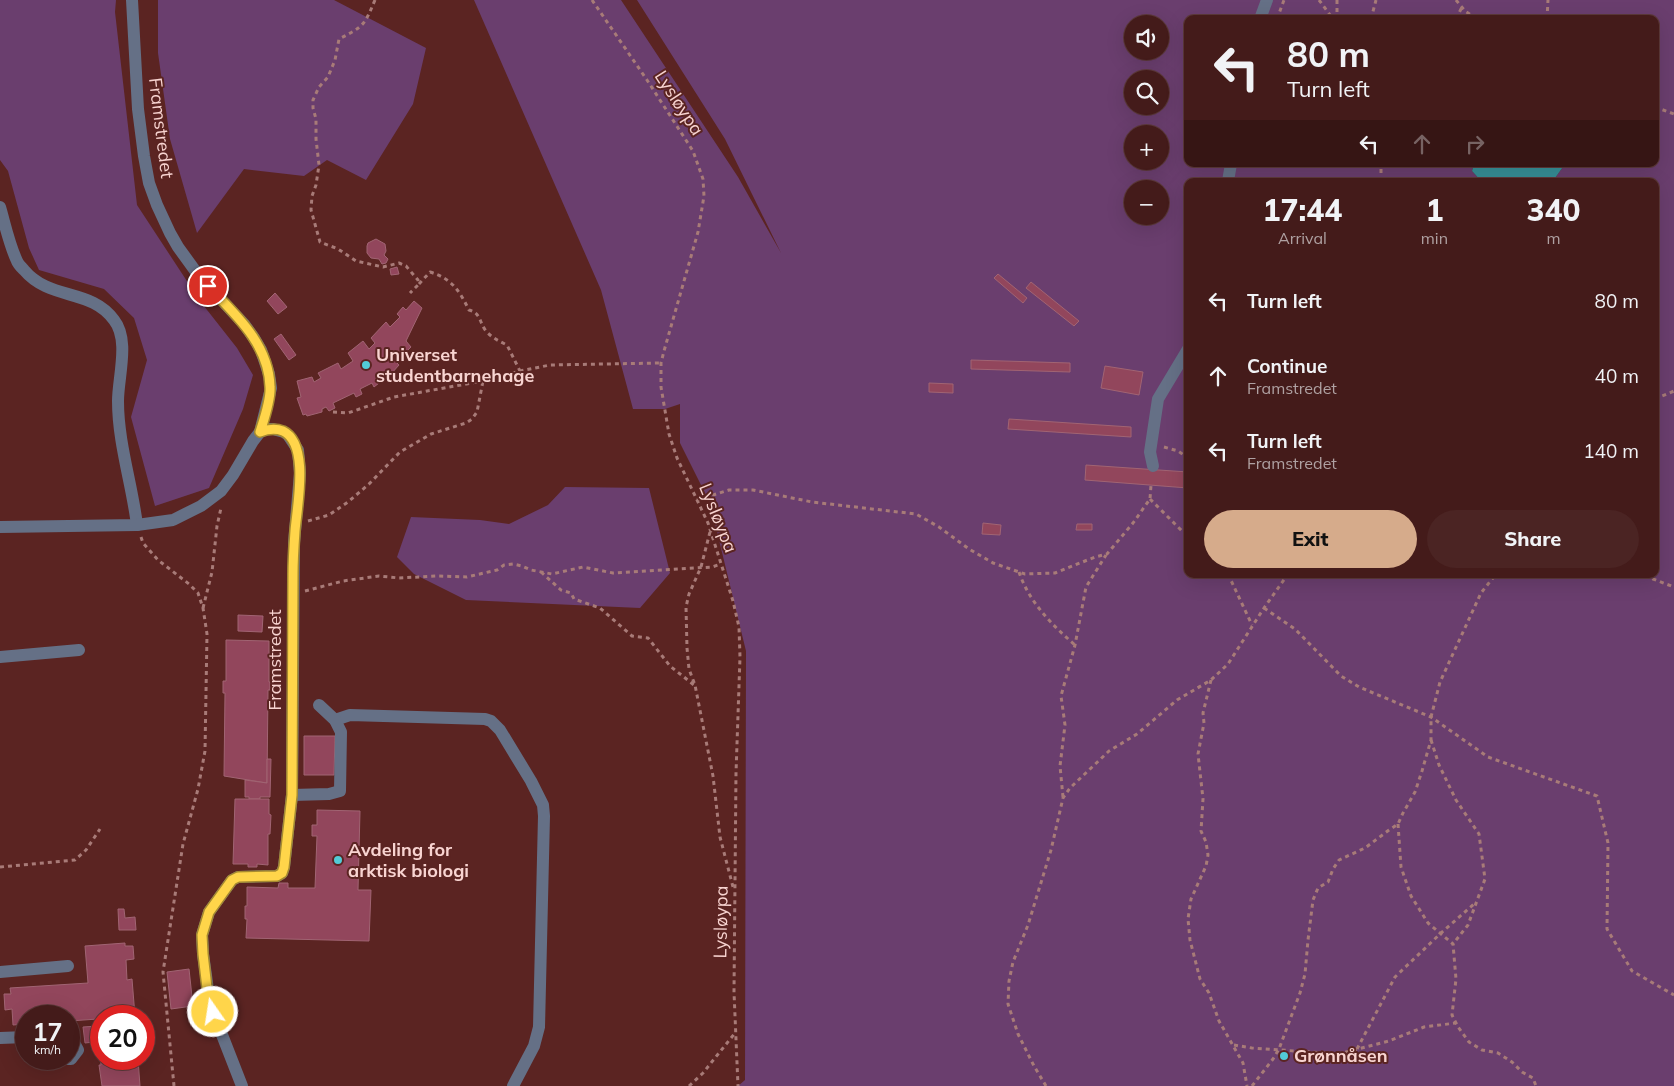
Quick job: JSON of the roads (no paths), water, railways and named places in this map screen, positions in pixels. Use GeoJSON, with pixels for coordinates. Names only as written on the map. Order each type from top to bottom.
{"type":"FeatureCollection","features":[{"type":"Feature","properties":{"kind":"street","name":"Framstredet"},"geometry":{"type":"LineString","coordinates":[[0,527],[137,524],[173,520],[189,513],[211,499],[228,482],[260,432],[271,388],[269,374],[260,350],[244,324],[232,309],[198,276],[178,247],[157,205],[149,183],[138,108],[132,0]]}},
{"type":"Feature","properties":{"kind":"street"},"geometry":{"type":"LineString","coordinates":[[1261,15],[1267,0]]}},
{"type":"Feature","properties":{"kind":"street"},"geometry":{"type":"LineString","coordinates":[[0,207],[17,262],[28,275],[40,285],[76,296],[100,306],[107,311],[119,327],[122,342],[118,401],[119,420],[137,524]]}},
{"type":"Feature","properties":{"kind":"street"},"geometry":{"type":"LineString","coordinates":[[1153,466],[1150,452],[1158,399],[1184,356]]}},
{"type":"Feature","properties":{"kind":"street","name":"Framstredet"},"geometry":{"type":"LineString","coordinates":[[242,1086],[210,1004],[202,935],[209,912],[232,880],[238,877],[277,876],[282,873],[284,867],[292,795],[293,592],[300,473],[298,450],[284,432],[268,429],[260,432]]}},
{"type":"Feature","properties":{"kind":"street"},"geometry":{"type":"LineString","coordinates":[[0,657],[79,650]]}},
{"type":"Feature","properties":{"kind":"street"},"geometry":{"type":"LineString","coordinates":[[292,795],[329,794],[340,791],[341,732],[335,720],[319,705]]}},
{"type":"Feature","properties":{"kind":"street"},"geometry":{"type":"LineString","coordinates":[[335,720],[350,715],[485,719],[491,721],[500,730],[538,793],[543,805],[544,816],[540,1027],[534,1046],[513,1086]]}},
{"type":"Feature","properties":{"kind":"street"},"geometry":{"type":"LineString","coordinates":[[0,972],[68,966]]}},
{"type":"Feature","properties":{"kind":"street"},"geometry":{"type":"LineString","coordinates":[[0,1038],[15,1037]]}},
{"type":"Feature","properties":{"kind":"water"},"geometry":{"type":"Polygon","coordinates":[[[1473,167],[1563,167],[1555,178],[1478,178],[1472,171],[1473,167]]]}},
{"type":"Feature","properties":{"kind":"place","name":"Universet studentbarnehage"},"geometry":{"type":"Point","coordinates":[366,365]}},
{"type":"Feature","properties":{"kind":"place","name":"Avdeling for arktisk biologi"},"geometry":{"type":"Point","coordinates":[338,860]}},
{"type":"Feature","properties":{"kind":"place","name":"Grønnåsen"},"geometry":{"type":"Point","coordinates":[1284,1056]}}]}
